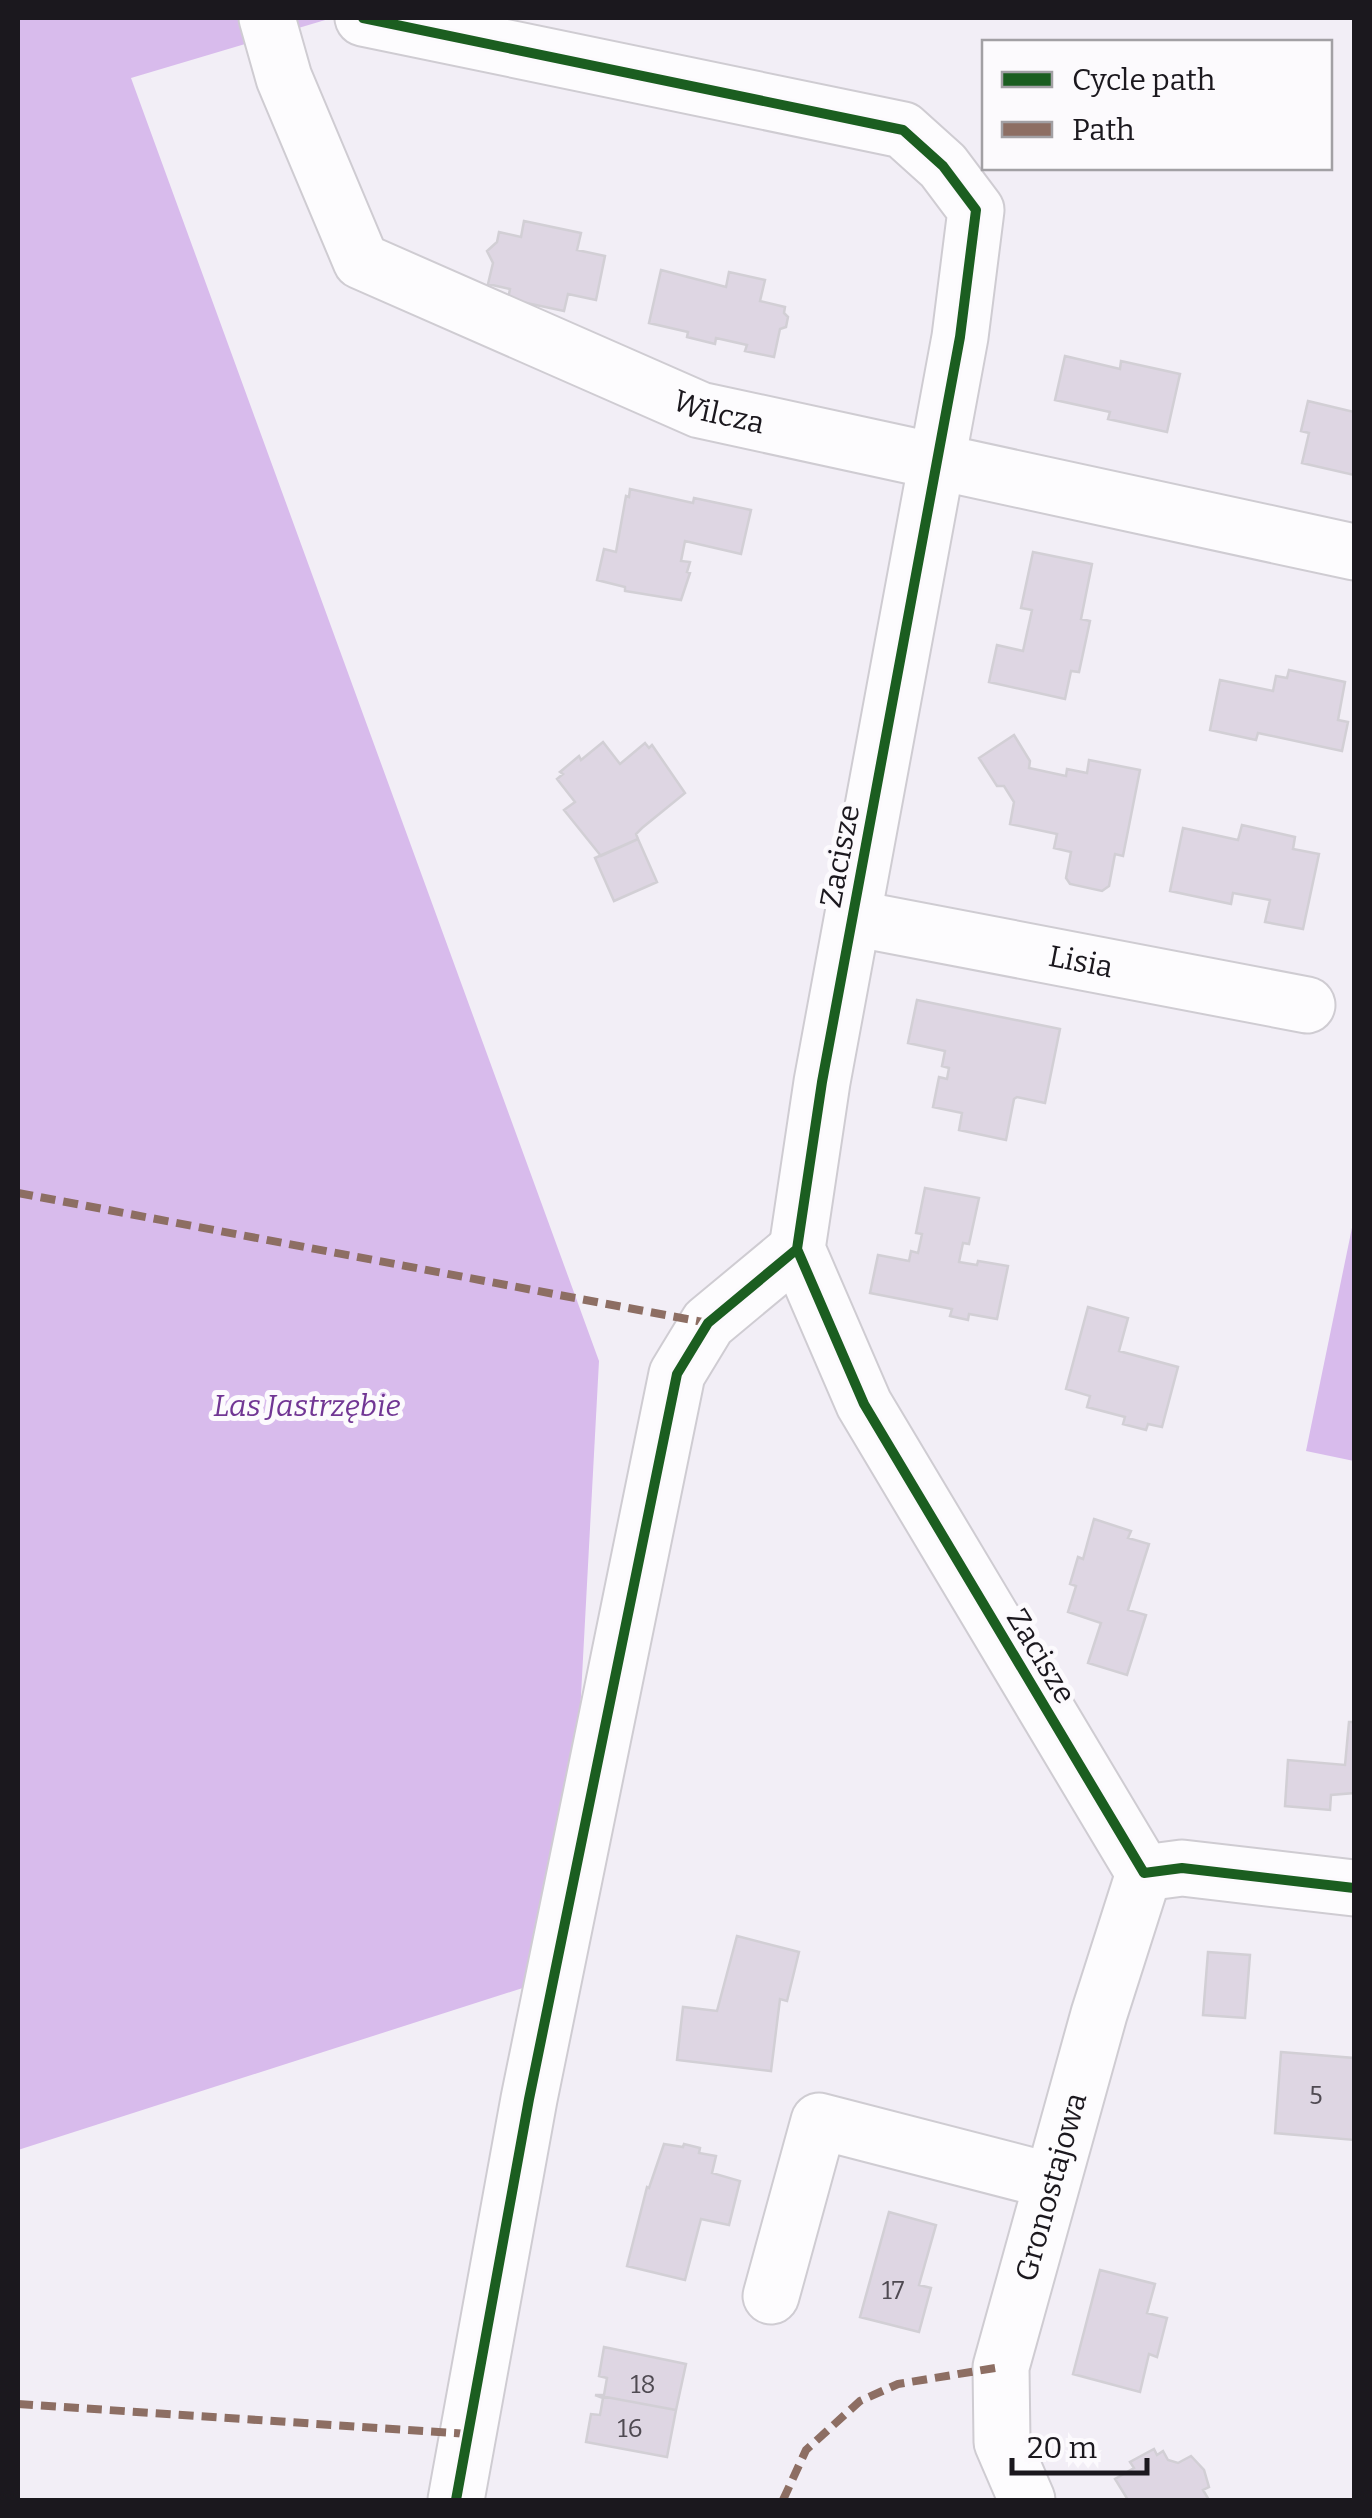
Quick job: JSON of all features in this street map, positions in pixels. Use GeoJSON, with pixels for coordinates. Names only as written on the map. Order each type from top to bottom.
{"type":"FeatureCollection","features":[{"type":"Feature","properties":{"kind":"street","name":"Wilcza"},"geometry":{"type":"LineString","coordinates":[[267,18],[284,78],[361,261],[700,410],[1354,552]]}},
{"type":"Feature","properties":{"kind":"street","name":"Zacisze"},"geometry":{"type":"LineString","coordinates":[[363,18],[904,130],[943,166],[976,210],[960,337],[822,1082],[796,1249],[864,1404],[1144,1874]]}},
{"type":"Feature","properties":{"kind":"street","name":"Lisia"},"geometry":{"type":"LineString","coordinates":[[854,918],[1307,1005]]}},
{"type":"Feature","properties":{"kind":"street"},"geometry":{"type":"LineString","coordinates":[[457,2492],[529,2098],[676,1374],[708,1323],[796,1249]]}},
{"type":"Feature","properties":{"kind":"street"},"geometry":{"type":"LineString","coordinates":[[1144,1874],[1182,1868],[1354,1888]]}},
{"type":"Feature","properties":{"kind":"street","name":"Gronostajowa"},"geometry":{"type":"LineString","coordinates":[[1027,2500],[1002,2442],[1001,2366],[1098,2014],[1144,1874]]}},
{"type":"Feature","properties":{"kind":"street"},"geometry":{"type":"LineString","coordinates":[[771,2296],[820,2121],[1051,2181]]}},
{"type":"Feature","properties":{"kind":"green space","name":"Las Jastrzębie"},"geometry":{"type":"Polygon","coordinates":[[[18,18],[332,18],[131,78],[599,1361],[566,1974],[18,2150],[18,18]]]}},
{"type":"Feature","properties":{"kind":"green space"},"geometry":{"type":"Polygon","coordinates":[[[1354,1218],[1354,1461],[1306,1451],[1354,1218]]]}},
{"type":"Feature","properties":{"kind":"building"},"geometry":{"type":"Polygon","coordinates":[[[524,221],[581,233],[577,250],[605,256],[596,300],[568,294],[564,311],[508,299],[510,289],[488,284],[493,263],[487,251],[497,242],[499,232],[521,237],[524,221]]]}},
{"type":"Feature","properties":{"kind":"building"},"geometry":{"type":"Polygon","coordinates":[[[661,270],[726,287],[729,272],[765,280],[760,301],[785,307],[788,317],[786,327],[780,329],[774,357],[745,351],[747,345],[716,338],[715,344],[687,337],[688,332],[649,323],[661,270]]]}},
{"type":"Feature","properties":{"kind":"building"},"geometry":{"type":"Polygon","coordinates":[[[1065,356],[1120,369],[1121,361],[1180,374],[1167,432],[1108,419],[1110,412],[1055,400],[1065,356]]]}},
{"type":"Feature","properties":{"kind":"building"},"geometry":{"type":"Polygon","coordinates":[[[1308,401],[1354,412],[1354,475],[1302,463],[1309,433],[1301,431],[1308,401]]]}},
{"type":"Feature","properties":{"kind":"building"},"geometry":{"type":"Polygon","coordinates":[[[630,489],[693,503],[694,498],[751,510],[741,554],[685,541],[681,561],[690,562],[690,573],[681,600],[625,591],[625,587],[597,580],[604,549],[616,552],[630,489]]]}},
{"type":"Feature","properties":{"kind":"building"},"geometry":{"type":"Polygon","coordinates":[[[1033,552],[1092,564],[1081,619],[1090,621],[1079,672],[1071,671],[1065,699],[989,682],[997,645],[1023,651],[1032,610],[1021,608],[1033,552]]]}},
{"type":"Feature","properties":{"kind":"building"},"geometry":{"type":"Polygon","coordinates":[[[1289,670],[1345,682],[1338,720],[1348,722],[1342,751],[1258,733],[1256,740],[1210,730],[1220,680],[1273,691],[1276,676],[1287,678],[1289,670]]]}},
{"type":"Feature","properties":{"kind":"building"},"geometry":{"type":"Polygon","coordinates":[[[1014,735],[1030,761],[1029,768],[1066,776],[1067,769],[1087,773],[1089,760],[1140,770],[1123,856],[1115,854],[1109,886],[1102,891],[1070,884],[1066,878],[1071,852],[1054,848],[1057,834],[1010,824],[1014,802],[1004,786],[997,786],[979,758],[1014,735]]]}},
{"type":"Feature","properties":{"kind":"building"},"geometry":{"type":"Polygon","coordinates":[[[603,742],[620,764],[645,743],[649,748],[652,745],[685,793],[642,828],[636,834],[638,839],[601,856],[564,810],[575,802],[557,779],[579,756],[581,760],[603,742]]]}},
{"type":"Feature","properties":{"kind":"building"},"geometry":{"type":"Polygon","coordinates":[[[1242,825],[1295,837],[1293,849],[1319,854],[1303,929],[1265,922],[1270,900],[1233,893],[1231,904],[1170,891],[1183,828],[1238,840],[1242,825]]]}},
{"type":"Feature","properties":{"kind":"building"},"geometry":{"type":"Polygon","coordinates":[[[638,839],[657,882],[614,901],[595,858],[638,839]]]}},
{"type":"Feature","properties":{"kind":"building"},"geometry":{"type":"Polygon","coordinates":[[[917,1000],[1060,1029],[1045,1103],[1014,1099],[1006,1140],[959,1130],[962,1113],[933,1107],[939,1077],[947,1079],[949,1068],[942,1066],[945,1051],[908,1043],[917,1000]]]}},
{"type":"Feature","properties":{"kind":"building"},"geometry":{"type":"Polygon","coordinates":[[[925,1188],[979,1198],[969,1244],[963,1243],[959,1262],[1008,1266],[997,1319],[969,1314],[968,1320],[950,1316],[952,1309],[870,1293],[878,1255],[909,1261],[911,1251],[918,1253],[922,1234],[916,1233],[925,1188]]]}},
{"type":"Feature","properties":{"kind":"building"},"geometry":{"type":"Polygon","coordinates":[[[1088,1307],[1128,1318],[1119,1351],[1178,1367],[1162,1427],[1148,1424],[1146,1430],[1123,1424],[1125,1417],[1087,1407],[1090,1396],[1066,1389],[1088,1307]]]}},
{"type":"Feature","properties":{"kind":"building"},"geometry":{"type":"Polygon","coordinates":[[[1094,1519],[1131,1531],[1128,1538],[1149,1544],[1128,1610],[1146,1615],[1127,1675],[1088,1663],[1101,1623],[1068,1612],[1076,1586],[1070,1584],[1078,1557],[1083,1559],[1094,1519]]]}},
{"type":"Feature","properties":{"kind":"building"},"geometry":{"type":"Polygon","coordinates":[[[1349,1722],[1354,1722],[1354,1793],[1331,1795],[1330,1810],[1285,1806],[1288,1760],[1345,1765],[1349,1722]]]}},
{"type":"Feature","properties":{"kind":"building"},"geometry":{"type":"Polygon","coordinates":[[[737,1936],[799,1952],[787,2001],[780,1999],[771,2071],[677,2060],[683,2007],[717,2011],[737,1936]]]}},
{"type":"Feature","properties":{"kind":"building"},"geometry":{"type":"Polygon","coordinates":[[[1208,1952],[1250,1955],[1245,2018],[1203,2015],[1208,1952]]]}},
{"type":"Feature","properties":{"kind":"building"},"geometry":{"type":"Polygon","coordinates":[[[1281,2052],[1354,2058],[1354,2140],[1275,2133],[1281,2052]]]}},
{"type":"Feature","properties":{"kind":"building"},"geometry":{"type":"Polygon","coordinates":[[[664,2144],[700,2148],[699,2153],[716,2156],[712,2173],[740,2181],[729,2225],[701,2219],[685,2280],[627,2266],[647,2187],[664,2144]]]}},
{"type":"Feature","properties":{"kind":"building"},"geometry":{"type":"Polygon","coordinates":[[[889,2212],[936,2225],[919,2285],[931,2288],[919,2332],[860,2317],[889,2212]]]}},
{"type":"Feature","properties":{"kind":"building"},"geometry":{"type":"Polygon","coordinates":[[[1100,2270],[1155,2284],[1147,2313],[1167,2318],[1157,2357],[1149,2354],[1140,2392],[1073,2374],[1100,2270]]]}},
{"type":"Feature","properties":{"kind":"building"},"geometry":{"type":"Polygon","coordinates":[[[604,2347],[686,2364],[676,2410],[595,2395],[604,2395],[607,2378],[599,2376],[604,2347]]]}},
{"type":"Feature","properties":{"kind":"building"},"geometry":{"type":"Polygon","coordinates":[[[595,2395],[676,2410],[667,2457],[586,2442],[591,2414],[600,2415],[603,2398],[595,2395]]]}},
{"type":"Feature","properties":{"kind":"building"},"geometry":{"type":"Polygon","coordinates":[[[1154,2449],[1157,2455],[1163,2451],[1168,2460],[1178,2463],[1191,2456],[1204,2470],[1209,2487],[1203,2490],[1209,2500],[1128,2500],[1115,2479],[1134,2468],[1130,2462],[1154,2449]]]}},
{"type":"Feature","properties":{"kind":"marked path"},"geometry":{"type":"LineString","coordinates":[[18,1193],[708,1323]]}},
{"type":"Feature","properties":{"kind":"marked path"},"geometry":{"type":"LineString","coordinates":[[783,2500],[806,2450],[860,2401],[898,2384],[1001,2367]]}},
{"type":"Feature","properties":{"kind":"marked path"},"geometry":{"type":"LineString","coordinates":[[18,2404],[468,2434]]}},
{"type":"Feature","properties":{"kind":"cycle path"},"geometry":{"type":"LineString","coordinates":[[363,18],[903,130],[943,166],[976,210],[960,337],[822,1082],[797,1249],[864,1404],[1144,1873],[1182,1868],[1354,1888]]}},
{"type":"Feature","properties":{"kind":"cycle path"},"geometry":{"type":"LineString","coordinates":[[456,2500],[529,2099],[677,1374],[708,1323],[797,1249]]}}]}
